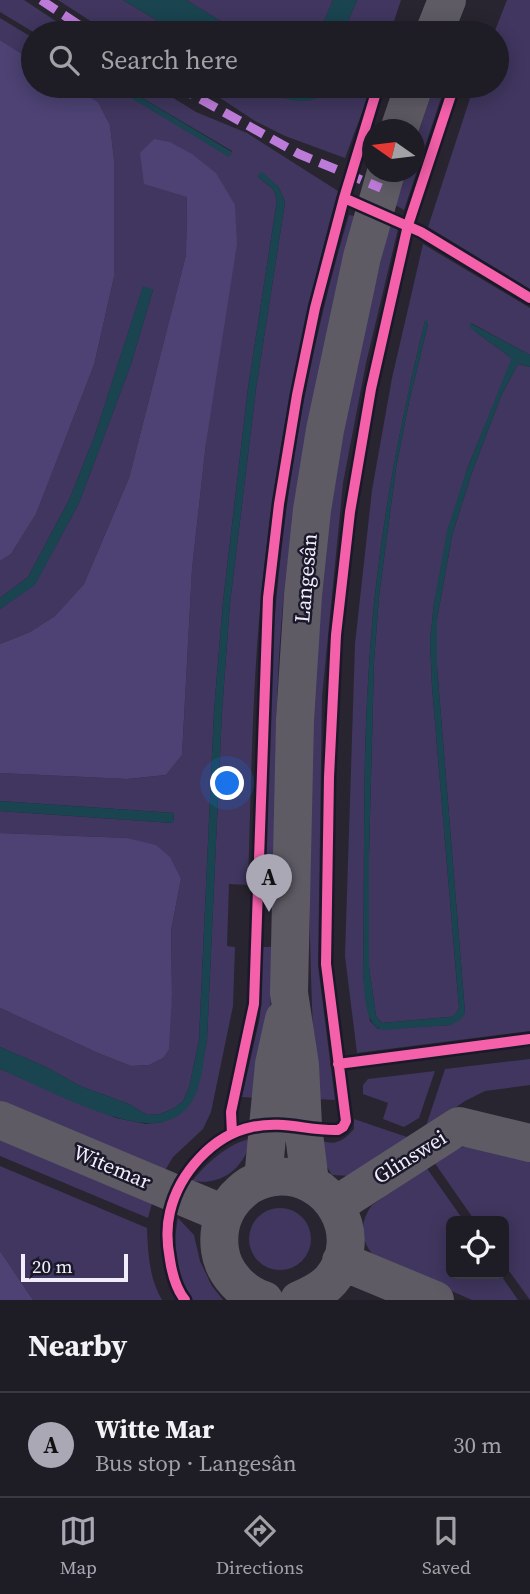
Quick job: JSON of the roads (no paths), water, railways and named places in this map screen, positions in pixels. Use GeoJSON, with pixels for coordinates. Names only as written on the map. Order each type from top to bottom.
{"type":"FeatureCollection","features":[{"type":"Feature","properties":{"kind":"street"},"geometry":{"type":"LineString","coordinates":[[439,21],[447,0]]}},
{"type":"Feature","properties":{"kind":"street"},"geometry":{"type":"LineString","coordinates":[[403,119],[410,98]]}},
{"type":"Feature","properties":{"kind":"street","name":"Langesân"},"geometry":{"type":"LineString","coordinates":[[341,1261],[345,1242],[344,1223],[323,1194],[303,1126],[300,1065],[289,993],[295,720],[303,595],[312,510],[325,430],[362,257],[383,182]]}},
{"type":"Feature","properties":{"kind":"street","name":"Langesân"},"geometry":{"type":"LineString","coordinates":[[263,1179],[274,1064],[289,993]]}},
{"type":"Feature","properties":{"kind":"street","name":"Witemar"},"geometry":{"type":"LineString","coordinates":[[0,1120],[224,1214]]}},
{"type":"Feature","properties":{"kind":"street","name":"Glinswei"},"geometry":{"type":"LineString","coordinates":[[323,1194],[459,1126],[530,1143]]}},
{"type":"Feature","properties":{"kind":"street"},"geometry":{"type":"LineString","coordinates":[[259,1299],[240,1287],[227,1271],[220,1253],[219,1233],[224,1214],[233,1198],[247,1186],[263,1179],[287,1176],[323,1194]]}},
{"type":"Feature","properties":{"kind":"street"},"geometry":{"type":"LineString","coordinates":[[299,1300],[316,1293],[331,1279],[341,1261],[435,1300]]}},
{"type":"Feature","properties":{"kind":"water"},"geometry":{"type":"Polygon","coordinates":[[[123,0],[186,0],[220,21],[158,21],[123,0]]]}},
{"type":"Feature","properties":{"kind":"water"},"geometry":{"type":"Polygon","coordinates":[[[333,0],[357,0],[348,21],[324,21],[333,0]]]}},
{"type":"Feature","properties":{"kind":"water"},"geometry":{"type":"Polygon","coordinates":[[[132,98],[142,98],[232,152],[229,157],[132,98]]]}},
{"type":"Feature","properties":{"kind":"water"},"geometry":{"type":"Polygon","coordinates":[[[286,98],[315,98],[308,101],[286,98]]]}},
{"type":"Feature","properties":{"kind":"water"},"geometry":{"type":"Polygon","coordinates":[[[262,172],[278,186],[285,202],[256,389],[230,603],[222,711],[207,1040],[199,1084],[188,1107],[179,1115],[157,1123],[128,1121],[91,1109],[0,1069],[0,1047],[46,1067],[80,1086],[129,1104],[147,1115],[173,1109],[183,1101],[189,1088],[199,1040],[214,711],[223,602],[248,388],[277,200],[273,189],[257,176],[262,172]]]}},
{"type":"Feature","properties":{"kind":"water"},"geometry":{"type":"Polygon","coordinates":[[[143,286],[153,290],[131,364],[79,503],[35,585],[0,609],[0,598],[28,577],[70,498],[95,435],[143,286]]]}},
{"type":"Feature","properties":{"kind":"water"},"geometry":{"type":"Polygon","coordinates":[[[427,320],[396,468],[379,596],[374,661],[369,967],[376,1016],[382,1023],[449,1017],[455,1015],[459,1008],[430,641],[447,531],[467,469],[511,360],[470,328],[470,323],[530,355],[530,367],[518,364],[501,396],[471,475],[452,536],[437,619],[437,667],[465,1013],[460,1020],[450,1025],[383,1030],[372,1022],[369,1016],[363,976],[369,667],[389,492],[405,406],[427,320]]]}},
{"type":"Feature","properties":{"kind":"water"},"geometry":{"type":"Polygon","coordinates":[[[0,801],[174,813],[173,823],[0,811],[0,801]]]}},
{"type":"Feature","properties":{"kind":"place","name":"Witte Mar"},"geometry":{"type":"Point","coordinates":[269,912]}}]}
